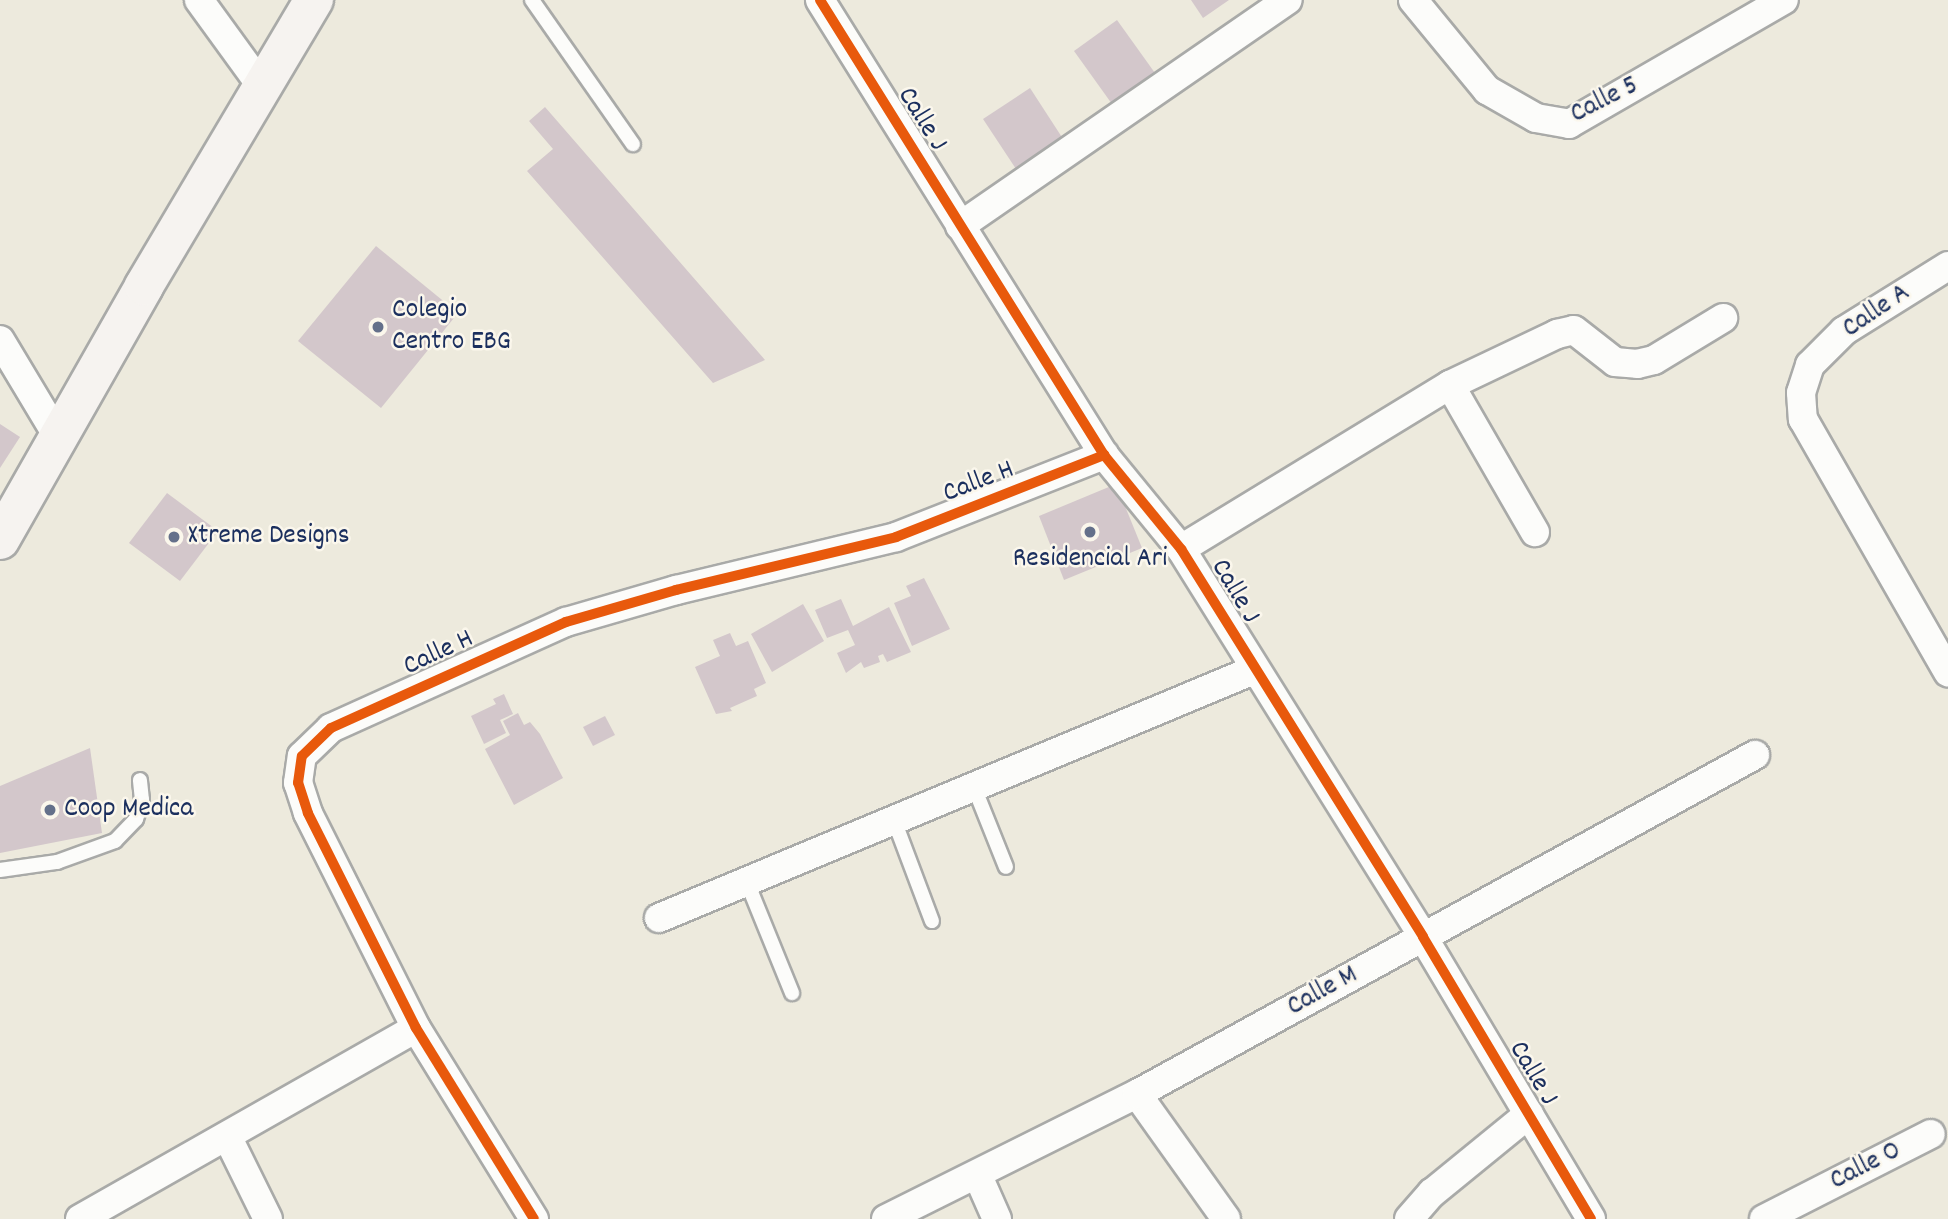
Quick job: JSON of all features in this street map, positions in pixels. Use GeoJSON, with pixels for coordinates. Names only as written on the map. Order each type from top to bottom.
{"type":"FeatureCollection","features":[{"type":"Feature","properties":{"kind":"main road"},"geometry":{"type":"LineString","coordinates":[[0,540],[144,286],[314,0]]}},
{"type":"Feature","properties":{"kind":"street"},"geometry":{"type":"LineString","coordinates":[[199,0],[263,88]]}},
{"type":"Feature","properties":{"kind":"street","name":"Calle J"},"geometry":{"type":"LineString","coordinates":[[820,0],[1104,455],[1181,549],[1423,937],[1591,1219]]}},
{"type":"Feature","properties":{"kind":"street"},"geometry":{"type":"LineString","coordinates":[[960,226],[1288,0]]}},
{"type":"Feature","properties":{"kind":"street","name":"Calle 5"},"geometry":{"type":"LineString","coordinates":[[1413,0],[1487,90],[1536,118],[1569,124],[1784,0]]}},
{"type":"Feature","properties":{"kind":"street","name":"Calle A"},"geometry":{"type":"LineString","coordinates":[[1948,266],[1844,331],[1810,365],[1801,393],[1803,419],[1948,672]]}},
{"type":"Feature","properties":{"kind":"street"},"geometry":{"type":"LineString","coordinates":[[1181,549],[1450,385],[1566,330],[1584,334],[1615,362],[1637,364],[1654,360],[1723,318]]}},
{"type":"Feature","properties":{"kind":"street"},"geometry":{"type":"LineString","coordinates":[[0,340],[59,438]]}},
{"type":"Feature","properties":{"kind":"street"},"geometry":{"type":"LineString","coordinates":[[1450,385],[1535,532]]}},
{"type":"Feature","properties":{"kind":"street","name":"Calle H"},"geometry":{"type":"LineString","coordinates":[[534,1219],[416,1028],[308,813],[298,783],[302,756],[331,728],[566,622],[676,590],[896,537],[1104,455]]}},
{"type":"Feature","properties":{"kind":"street"},"geometry":{"type":"LineString","coordinates":[[659,919],[1254,670]]}},
{"type":"Feature","properties":{"kind":"street","name":"Calle M"},"geometry":{"type":"LineString","coordinates":[[886,1219],[978,1176],[1137,1094],[1755,755]]}},
{"type":"Feature","properties":{"kind":"street"},"geometry":{"type":"LineString","coordinates":[[80,1219],[228,1138],[416,1028]]}},
{"type":"Feature","properties":{"kind":"street"},"geometry":{"type":"LineString","coordinates":[[1137,1094],[1226,1219]]}},
{"type":"Feature","properties":{"kind":"street"},"geometry":{"type":"LineString","coordinates":[[1409,1219],[1432,1193],[1529,1114]]}},
{"type":"Feature","properties":{"kind":"street","name":"Calle O"},"geometry":{"type":"LineString","coordinates":[[1764,1219],[1931,1134]]}},
{"type":"Feature","properties":{"kind":"street"},"geometry":{"type":"LineString","coordinates":[[228,1138],[268,1219]]}},
{"type":"Feature","properties":{"kind":"street"},"geometry":{"type":"LineString","coordinates":[[978,1176],[997,1219]]}},
{"type":"Feature","properties":{"kind":"lane"},"geometry":{"type":"LineString","coordinates":[[532,0],[633,144]]}},
{"type":"Feature","properties":{"kind":"lane"},"geometry":{"type":"LineString","coordinates":[[0,870],[57,862],[115,841],[136,819],[142,800],[140,780]]}},
{"type":"Feature","properties":{"kind":"lane"},"geometry":{"type":"LineString","coordinates":[[974,787],[1006,867]]}},
{"type":"Feature","properties":{"kind":"lane"},"geometry":{"type":"LineString","coordinates":[[894,820],[932,921]]}},
{"type":"Feature","properties":{"kind":"lane"},"geometry":{"type":"LineString","coordinates":[[747,882],[792,993]]}},
{"type":"Feature","properties":{"kind":"building"},"geometry":{"type":"Polygon","coordinates":[[[1191,0],[1229,0],[1203,18],[1191,0]]]}},
{"type":"Feature","properties":{"kind":"building"},"geometry":{"type":"Polygon","coordinates":[[[1117,20],[1160,80],[1117,111],[1074,51],[1117,20]]]}},
{"type":"Feature","properties":{"kind":"building"},"geometry":{"type":"Polygon","coordinates":[[[1030,88],[1067,145],[1020,175],[983,119],[1030,88]]]}},
{"type":"Feature","properties":{"kind":"building"},"geometry":{"type":"Polygon","coordinates":[[[545,107],[765,360],[713,383],[527,171],[553,149],[529,121],[545,107]]]}},
{"type":"Feature","properties":{"kind":"building","name":"Colegio Centro EBG"},"geometry":{"type":"Polygon","coordinates":[[[376,246],[458,313],[381,408],[298,341],[376,246]]]}},
{"type":"Feature","properties":{"kind":"building"},"geometry":{"type":"Polygon","coordinates":[[[0,424],[20,437],[0,468],[0,424]]]}},
{"type":"Feature","properties":{"kind":"building","name":"Residencial Ari"},"geometry":{"type":"Polygon","coordinates":[[[1116,484],[1142,548],[1064,580],[1039,516],[1116,484]]]}},
{"type":"Feature","properties":{"kind":"building","name":"Xtreme Designs"},"geometry":{"type":"Polygon","coordinates":[[[167,493],[218,531],[180,581],[129,543],[167,493]]]}},
{"type":"Feature","properties":{"kind":"building"},"geometry":{"type":"Polygon","coordinates":[[[924,578],[950,629],[912,646],[894,603],[911,596],[906,586],[924,578]]]}},
{"type":"Feature","properties":{"kind":"building"},"geometry":{"type":"Polygon","coordinates":[[[841,599],[853,626],[889,607],[911,652],[887,662],[883,654],[878,656],[880,662],[864,668],[861,662],[846,673],[837,653],[855,645],[848,630],[827,638],[815,610],[841,599]]]}},
{"type":"Feature","properties":{"kind":"building"},"geometry":{"type":"Polygon","coordinates":[[[803,604],[824,641],[772,672],[751,634],[803,604]]]}},
{"type":"Feature","properties":{"kind":"building"},"geometry":{"type":"Polygon","coordinates":[[[730,633],[736,646],[748,641],[766,683],[754,689],[757,696],[730,708],[732,711],[716,714],[695,667],[720,656],[713,640],[730,633]]]}},
{"type":"Feature","properties":{"kind":"building"},"geometry":{"type":"Polygon","coordinates":[[[504,694],[513,714],[500,720],[506,733],[484,744],[471,716],[496,704],[493,699],[504,694]]]}},
{"type":"Feature","properties":{"kind":"building"},"geometry":{"type":"Polygon","coordinates":[[[518,713],[524,725],[530,722],[540,734],[563,778],[514,805],[485,749],[510,735],[503,721],[518,713]]]}},
{"type":"Feature","properties":{"kind":"building"},"geometry":{"type":"Polygon","coordinates":[[[605,716],[615,735],[593,746],[583,727],[605,716]]]}},
{"type":"Feature","properties":{"kind":"building","name":"Coop Medica"},"geometry":{"type":"Polygon","coordinates":[[[90,748],[102,833],[0,853],[0,786],[90,748]]]}},
{"type":"Feature","properties":{"kind":"cycle path"},"geometry":{"type":"LineString","coordinates":[[820,0],[1104,455],[1181,549],[1423,937],[1591,1219]]}},
{"type":"Feature","properties":{"kind":"cycle path"},"geometry":{"type":"LineString","coordinates":[[534,1219],[416,1028],[308,813],[298,783],[302,756],[331,728],[566,622],[676,590],[896,537],[1104,455]]}},
{"type":"Feature","properties":{"kind":"place","name":"Colegio Centro EBG"},"geometry":{"type":"Point","coordinates":[378,327]}},
{"type":"Feature","properties":{"kind":"place","name":"Residencial Ari"},"geometry":{"type":"Point","coordinates":[1090,532]}},
{"type":"Feature","properties":{"kind":"place","name":"Xtreme Designs"},"geometry":{"type":"Point","coordinates":[174,537]}},
{"type":"Feature","properties":{"kind":"place","name":"Coop Medica"},"geometry":{"type":"Point","coordinates":[50,810]}}]}
